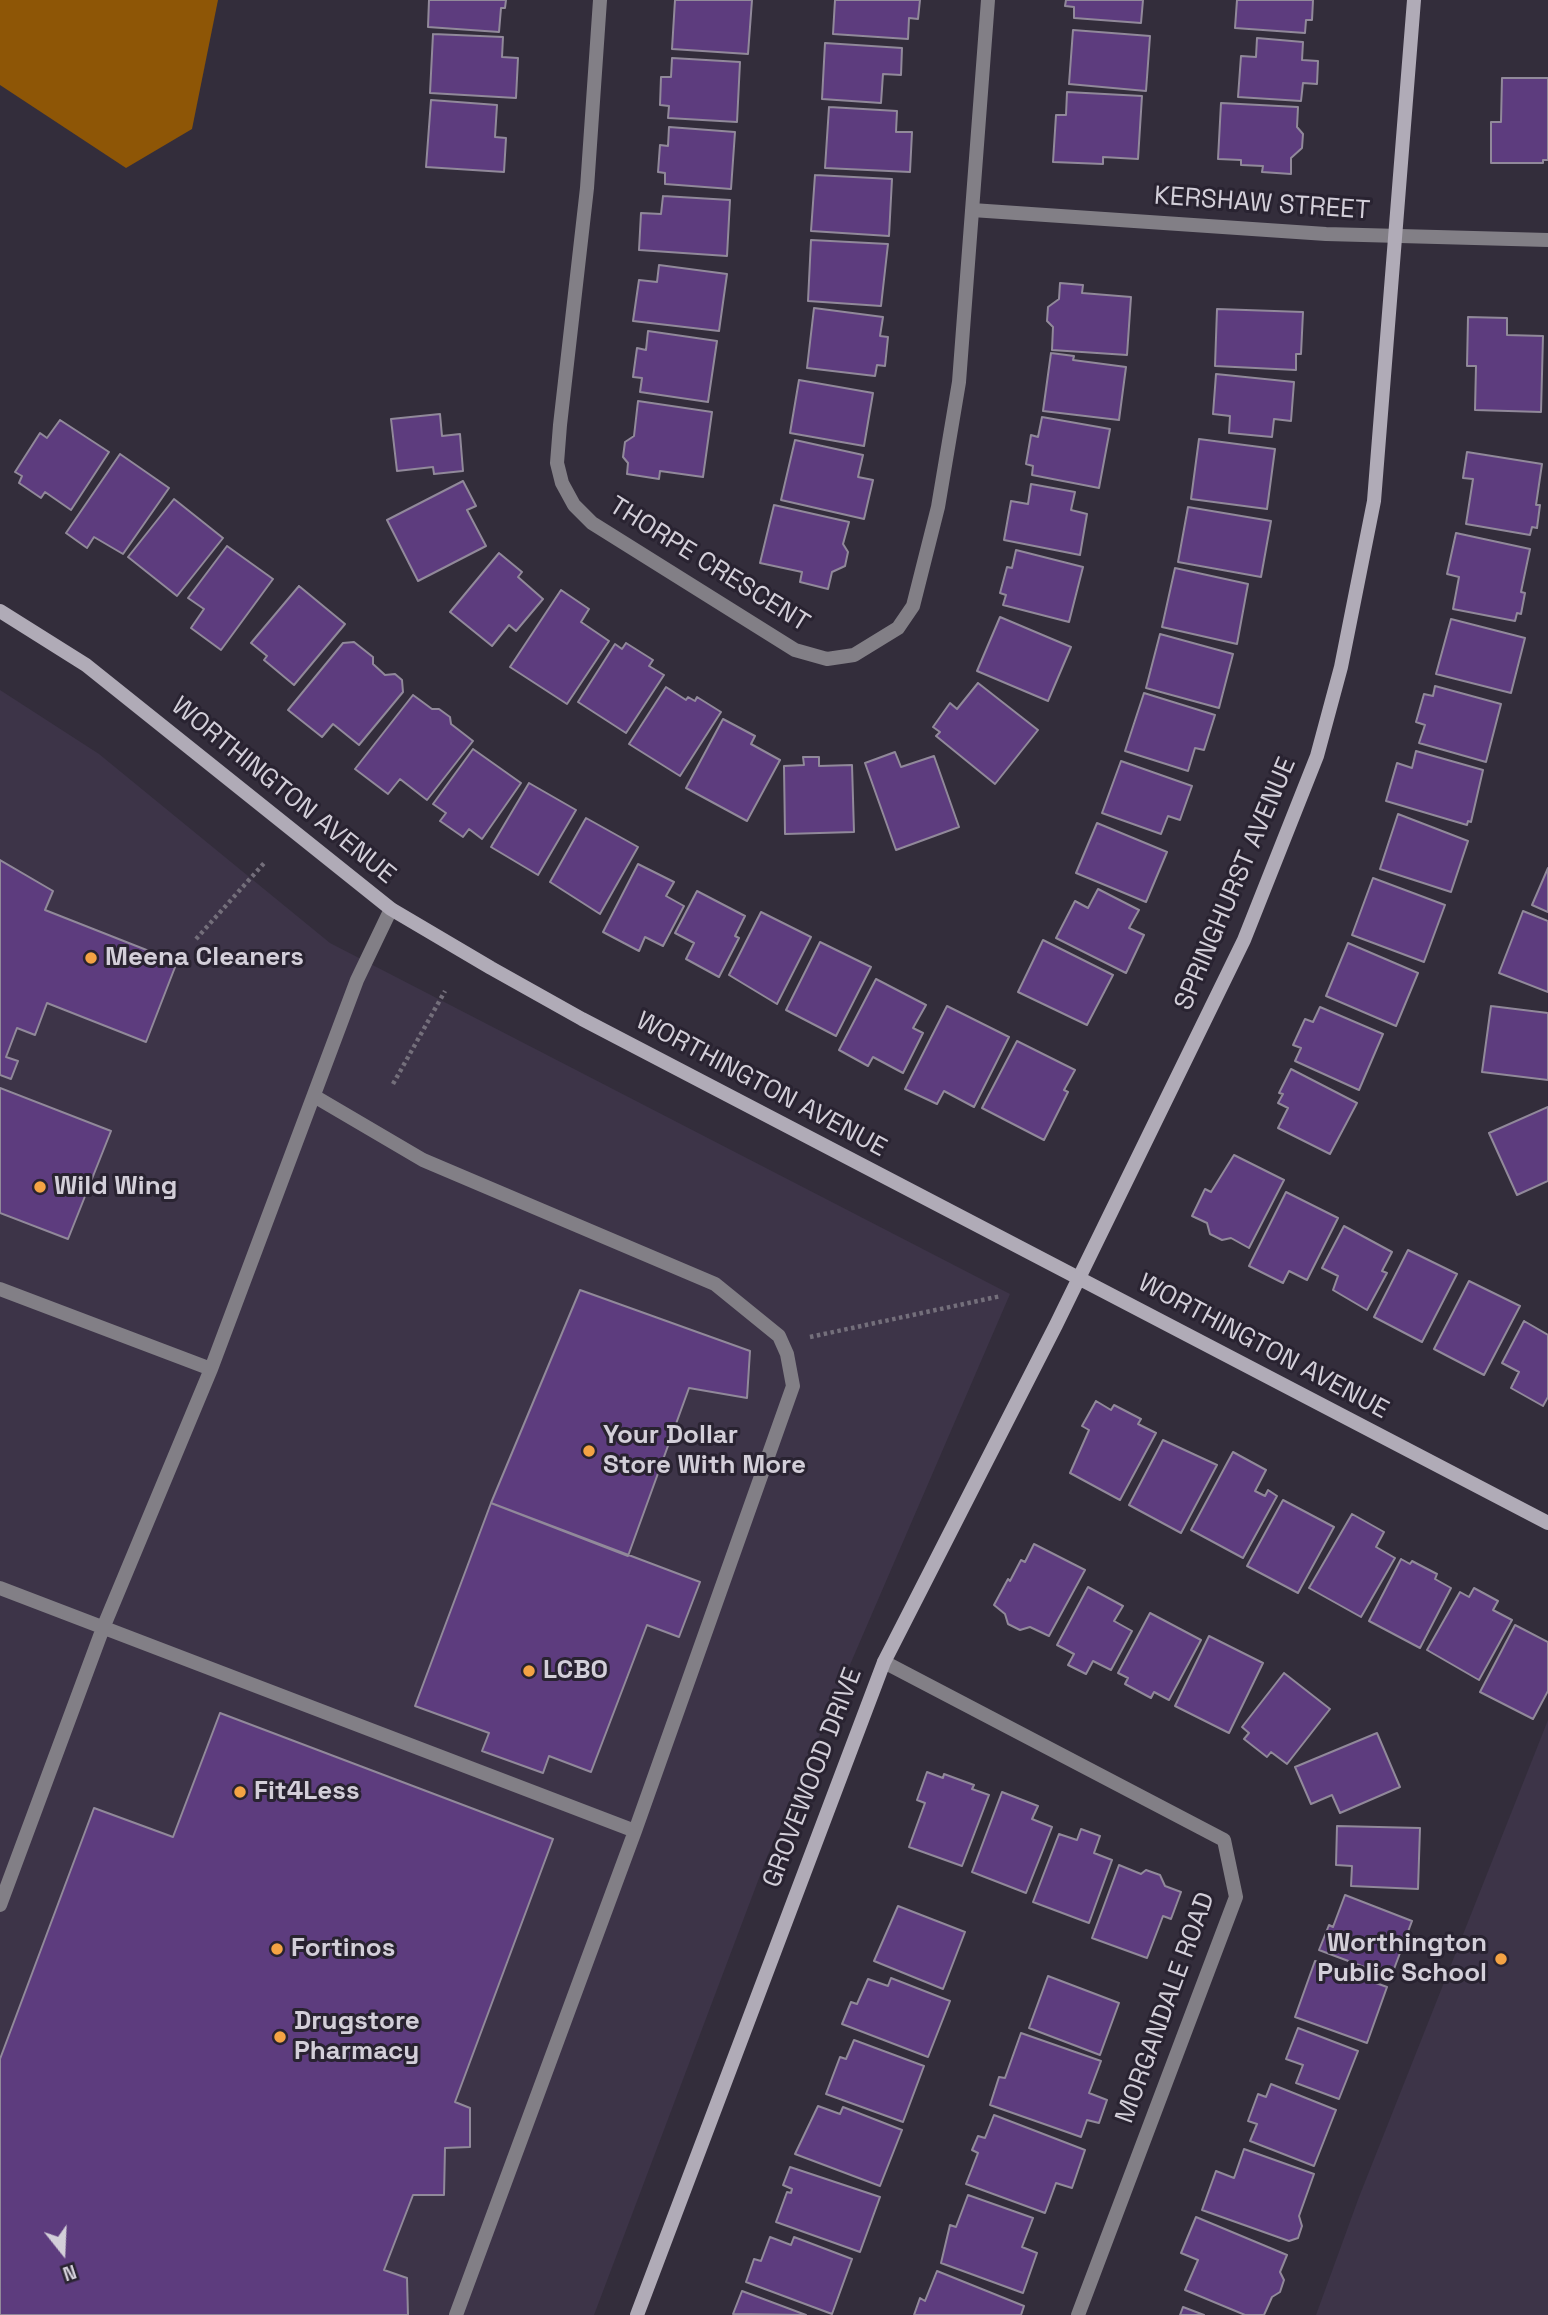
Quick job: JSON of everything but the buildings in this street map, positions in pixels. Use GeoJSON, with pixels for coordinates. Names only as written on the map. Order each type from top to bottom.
{"type":"FeatureCollection","features":[{"type":"Feature","properties":{"kind":"street","name":"THORPE CRESCENT"},"geometry":{"type":"LineString","coordinates":[[600,0],[587,188],[557,463],[562,483],[574,505],[592,523],[795,650],[827,659],[854,655],[898,628],[913,606],[938,507],[959,382],[988,0]]}},
{"type":"Feature","properties":{"kind":"street"},"geometry":{"type":"LineString","coordinates":[[1398,237],[1414,0]]}},
{"type":"Feature","properties":{"kind":"street","name":"KERSHAW STREET"},"geometry":{"type":"LineString","coordinates":[[972,210],[1398,237],[1548,240]]}},
{"type":"Feature","properties":{"kind":"street","name":"SPRINGHURST AVENUE"},"geometry":{"type":"LineString","coordinates":[[1079,1278],[1244,940],[1317,756],[1342,667],[1374,501],[1398,237]]}},
{"type":"Feature","properties":{"kind":"street","name":"WORTHINGTON AVENUE"},"geometry":{"type":"LineString","coordinates":[[0,611],[86,666],[391,909],[582,1019],[1548,1523]]}},
{"type":"Feature","properties":{"kind":"street"},"geometry":{"type":"LineString","coordinates":[[0,1905],[103,1628],[211,1369],[357,980],[391,909]]}},
{"type":"Feature","properties":{"kind":"street"},"geometry":{"type":"LineString","coordinates":[[314,1096],[423,1160],[715,1284],[779,1336],[787,1354],[793,1386],[635,1831],[456,2315]]}},
{"type":"Feature","properties":{"kind":"street","name":"GROVEWOOD DRIVE"},"geometry":{"type":"LineString","coordinates":[[637,2315],[884,1662],[1079,1278]]}},
{"type":"Feature","properties":{"kind":"street"},"geometry":{"type":"LineString","coordinates":[[0,1289],[211,1369]]}},
{"type":"Feature","properties":{"kind":"street"},"geometry":{"type":"LineString","coordinates":[[0,1588],[635,1831]]}},
{"type":"Feature","properties":{"kind":"street","name":"MORGANDALE ROAD"},"geometry":{"type":"LineString","coordinates":[[884,1662],[1224,1840],[1236,1897],[1078,2315]]}},
{"type":"Feature","properties":{"kind":"path"},"geometry":{"type":"LineString","coordinates":[[196,939],[266,861]]}},
{"type":"Feature","properties":{"kind":"path"},"geometry":{"type":"LineString","coordinates":[[393,1084],[444,991]]}},
{"type":"Feature","properties":{"kind":"path"},"geometry":{"type":"LineString","coordinates":[[779,1336],[820,1337],[1001,1296]]}},
{"type":"Feature","properties":{"kind":"shaded area"},"geometry":{"type":"Polygon","coordinates":[[[0,0],[218,0],[192,129],[126,168],[0,85],[0,0]]]}},
{"type":"Feature","properties":{"kind":"shaded area"},"geometry":{"type":"Polygon","coordinates":[[[0,690],[99,754],[330,943],[1010,1294],[767,1857],[594,2315],[0,2315],[0,690]]]}},
{"type":"Feature","properties":{"kind":"shaded area","name":"Worthington Public School"},"geometry":{"type":"Polygon","coordinates":[[[1548,1720],[1548,2315],[1316,2315],[1359,2197],[1548,1720]]]}},
{"type":"Feature","properties":{"kind":"place","name":"Meena Cleaners"},"geometry":{"type":"Point","coordinates":[91,958]}},
{"type":"Feature","properties":{"kind":"place","name":"Wild Wing"},"geometry":{"type":"Point","coordinates":[40,1187]}},
{"type":"Feature","properties":{"kind":"place","name":"Your Dollar Store With More"},"geometry":{"type":"Point","coordinates":[589,1451]}},
{"type":"Feature","properties":{"kind":"place","name":"LCBO"},"geometry":{"type":"Point","coordinates":[529,1671]}},
{"type":"Feature","properties":{"kind":"place","name":"Fit4Less"},"geometry":{"type":"Point","coordinates":[240,1792]}},
{"type":"Feature","properties":{"kind":"place","name":"Fortinos"},"geometry":{"type":"Point","coordinates":[277,1949]}},
{"type":"Feature","properties":{"kind":"place","name":"Worthington Public School"},"geometry":{"type":"Point","coordinates":[1501,1959]}},
{"type":"Feature","properties":{"kind":"place","name":"Drugstore Pharmacy"},"geometry":{"type":"Point","coordinates":[280,2037]}}]}
